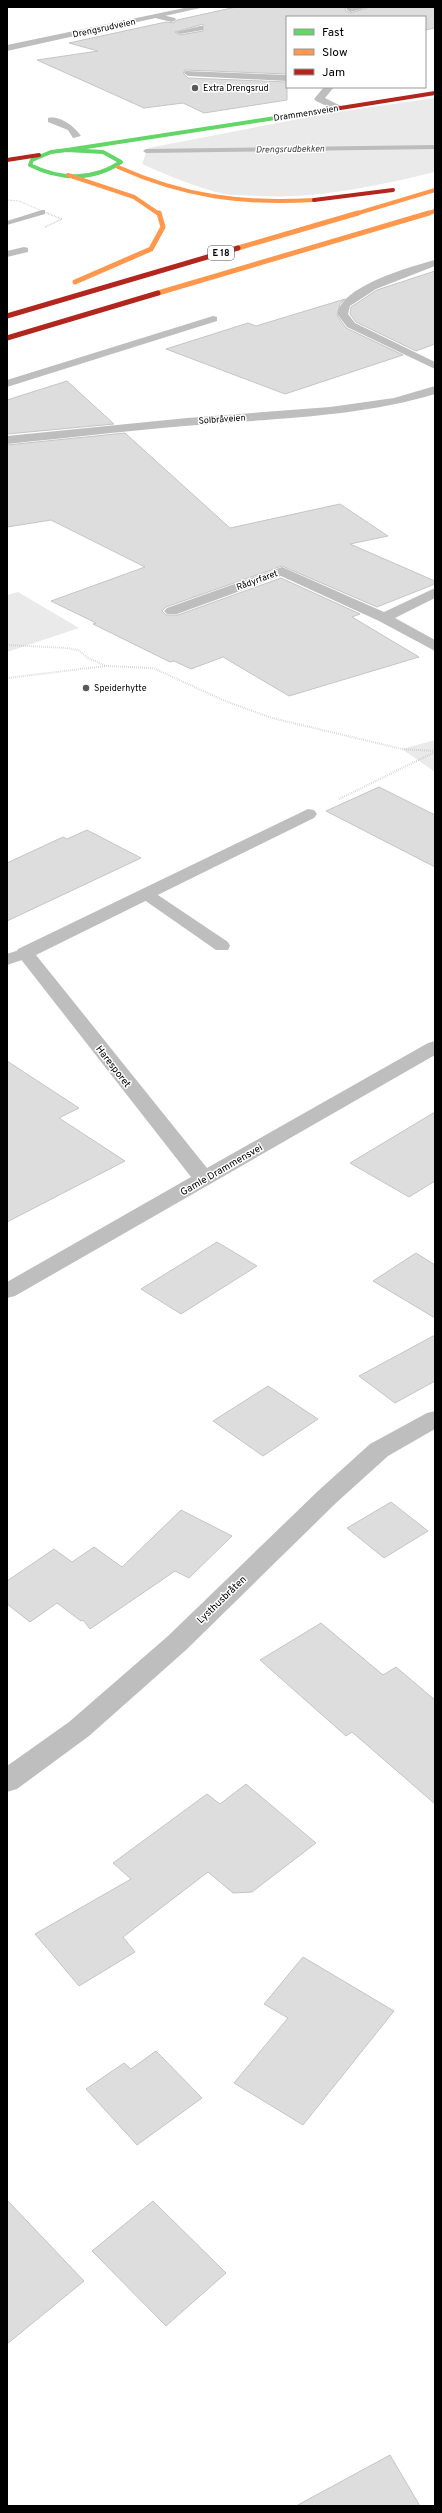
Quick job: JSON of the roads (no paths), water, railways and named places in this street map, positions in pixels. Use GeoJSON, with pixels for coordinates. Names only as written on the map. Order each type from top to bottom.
{"type":"FeatureCollection","features":[{"type":"Feature","properties":{"kind":"main road","name":"Drammensveien"},"geometry":{"type":"LineString","coordinates":[[66,150],[435,93]]}},
{"type":"Feature","properties":{"kind":"main road","name":"Drammensveien"},"geometry":{"type":"LineString","coordinates":[[68,176],[98,174],[118,162],[124,151],[177,132]]}},
{"type":"Feature","properties":{"kind":"main road"},"geometry":{"type":"LineString","coordinates":[[7,160],[66,150],[99,151],[148,182],[180,193],[222,200],[272,202],[335,200],[401,188]]}},
{"type":"Feature","properties":{"kind":"main road"},"geometry":{"type":"LineString","coordinates":[[35,169],[30,165],[32,160],[39,155]]}},
{"type":"Feature","properties":{"kind":"main road"},"geometry":{"type":"LineString","coordinates":[[14,169],[35,169],[68,176],[134,196],[159,212],[163,228],[151,249],[102,272],[67,285]]}},
{"type":"Feature","properties":{"kind":"main road"},"geometry":{"type":"LineString","coordinates":[[421,184],[435,181]]}},
{"type":"Feature","properties":{"kind":"main road","name":"E 18"},"geometry":{"type":"LineString","coordinates":[[7,316],[435,190]]}},
{"type":"Feature","properties":{"kind":"main road","name":"E 18"},"geometry":{"type":"LineString","coordinates":[[7,340],[24,333],[435,211]]}},
{"type":"Feature","properties":{"kind":"street","name":"Drengsrudveien"},"geometry":{"type":"LineString","coordinates":[[7,48],[201,7]]}},
{"type":"Feature","properties":{"kind":"street"},"geometry":{"type":"LineString","coordinates":[[350,11],[364,7]]}},
{"type":"Feature","properties":{"kind":"street"},"geometry":{"type":"LineString","coordinates":[[327,88],[319,99],[338,108]]}},
{"type":"Feature","properties":{"kind":"street","name":"Solbråveien"},"geometry":{"type":"LineString","coordinates":[[7,440],[187,422],[330,411],[395,402],[435,390]]}},
{"type":"Feature","properties":{"kind":"street","name":"Rådyrfaret"},"geometry":{"type":"LineString","coordinates":[[172,611],[282,571],[384,618],[435,646]]}},
{"type":"Feature","properties":{"kind":"street"},"geometry":{"type":"LineString","coordinates":[[384,618],[435,592]]}},
{"type":"Feature","properties":{"kind":"street","name":"Haresporet"},"geometry":{"type":"LineString","coordinates":[[204,1180],[16,957],[308,814]]}},
{"type":"Feature","properties":{"kind":"street","name":"Gamle Drammensvei"},"geometry":{"type":"LineString","coordinates":[[7,1291],[435,1047]]}},
{"type":"Feature","properties":{"kind":"street","name":"Lysthusbråten"},"geometry":{"type":"LineString","coordinates":[[7,1781],[79,1729],[177,1643],[326,1496],[378,1450],[435,1418]]}},
{"type":"Feature","properties":{"kind":"lane"},"geometry":{"type":"LineString","coordinates":[[158,16],[172,20]]}},
{"type":"Feature","properties":{"kind":"lane"},"geometry":{"type":"LineString","coordinates":[[180,32],[200,28]]}},
{"type":"Feature","properties":{"kind":"lane"},"geometry":{"type":"LineString","coordinates":[[188,73],[286,78]]}},
{"type":"Feature","properties":{"kind":"lane"},"geometry":{"type":"LineString","coordinates":[[51,120],[70,128],[76,136]]}},
{"type":"Feature","properties":{"kind":"lane"},"geometry":{"type":"LineString","coordinates":[[7,254],[24,250]]}},
{"type":"Feature","properties":{"kind":"lane"},"geometry":{"type":"LineString","coordinates":[[435,263],[383,282],[352,297],[345,305],[343,314],[351,325],[435,366]]}},
{"type":"Feature","properties":{"kind":"lane"},"geometry":{"type":"LineString","coordinates":[[7,384],[213,319]]}},
{"type":"Feature","properties":{"kind":"lane"},"geometry":{"type":"LineString","coordinates":[[146,894],[222,946]]}},
{"type":"Feature","properties":{"kind":"waterway","name":"Drengsrudbekken"},"geometry":{"type":"LineString","coordinates":[[146,151],[435,147]]}},
{"type":"Feature","properties":{"kind":"waterway","name":"Drengsrudbekken"},"geometry":{"type":"LineString","coordinates":[[7,223],[42,212]]}},
{"type":"Feature","properties":{"kind":"place","name":"Extra Drengsrud"},"geometry":{"type":"Point","coordinates":[195,88]}},
{"type":"Feature","properties":{"kind":"place","name":"Speiderhytte"},"geometry":{"type":"Point","coordinates":[86,688]}}]}
